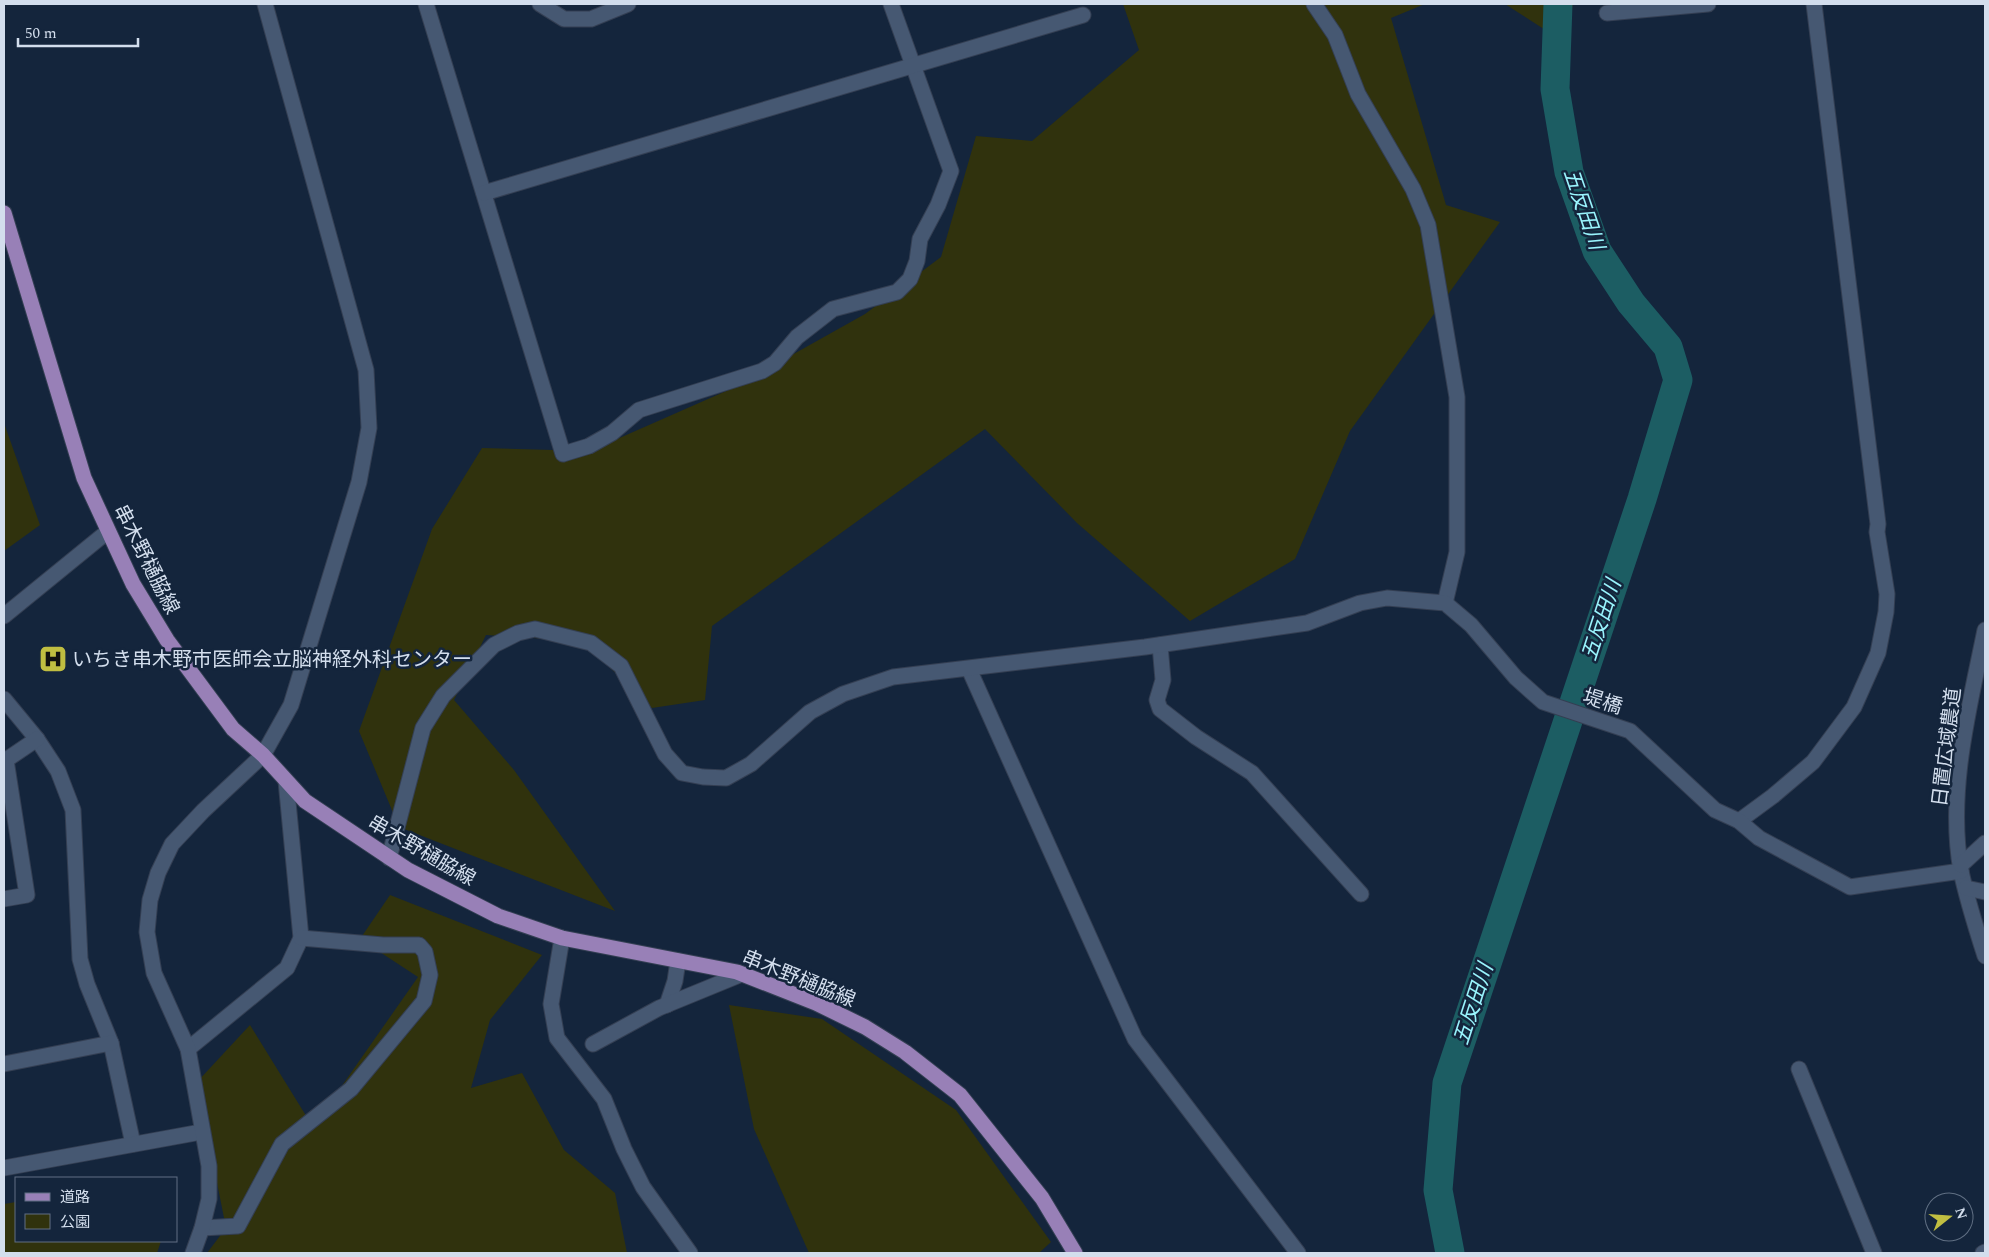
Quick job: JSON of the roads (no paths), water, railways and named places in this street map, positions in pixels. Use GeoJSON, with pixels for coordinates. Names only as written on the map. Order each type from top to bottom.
{"type":"FeatureCollection","features":[{"type":"Feature","properties":{"kind":"main road","name":"串木野樋脇線"},"geometry":{"type":"LineString","coordinates":[[4,213],[84,478],[133,584],[167,640],[233,729],[263,755],[305,801],[408,870],[498,916],[562,938],[742,974],[816,1003],[865,1027],[905,1052],[960,1096],[1042,1198],[1075,1253]]}},
{"type":"Feature","properties":{"kind":"street"},"geometry":{"type":"LineString","coordinates":[[426,4],[563,454],[589,446],[612,433],[639,410],[762,371],[775,363],[797,337],[833,309],[897,292],[910,279],[917,261],[920,239],[938,205],[951,171],[891,4]]}},
{"type":"Feature","properties":{"kind":"street"},"geometry":{"type":"LineString","coordinates":[[540,4],[564,19],[591,19],[628,4]]}},
{"type":"Feature","properties":{"kind":"street"},"geometry":{"type":"LineString","coordinates":[[389,858],[423,728],[443,696],[494,646],[518,633],[535,629],[590,643],[620,666],[665,754],[682,773],[703,777],[726,778],[751,764],[810,712],[843,694],[893,677],[969,670],[1160,645],[1307,623],[1360,603],[1387,598],[1445,603],[1457,552],[1457,397],[1428,225],[1412,188],[1358,94],[1335,34],[1314,4]]}},
{"type":"Feature","properties":{"kind":"street"},"geometry":{"type":"LineString","coordinates":[[1607,13],[1708,4]]}},
{"type":"Feature","properties":{"kind":"street"},"geometry":{"type":"LineString","coordinates":[[1814,4],[1878,524],[1877,532],[1887,594],[1886,612],[1878,653],[1854,707],[1813,762],[1740,821],[1759,838],[1850,887],[1961,868],[1985,843]]}},
{"type":"Feature","properties":{"kind":"street"},"geometry":{"type":"LineString","coordinates":[[193,1253],[202,1228],[209,1199],[209,1174],[188,1049],[154,973],[147,932],[150,900],[158,873],[172,844],[203,811],[263,755],[291,706],[359,482],[369,428],[366,370],[267,5]]}},
{"type":"Feature","properties":{"kind":"street"},"geometry":{"type":"LineString","coordinates":[[484,193],[1083,15]]}},
{"type":"Feature","properties":{"kind":"street"},"geometry":{"type":"LineString","coordinates":[[4,616],[108,532]]}},
{"type":"Feature","properties":{"kind":"street","name":"堤橋"},"geometry":{"type":"LineString","coordinates":[[1445,603],[1471,625],[1516,678],[1543,702],[1630,730],[1715,810],[1740,821]]}},
{"type":"Feature","properties":{"kind":"street","name":"日置広域農道"},"geometry":{"type":"LineString","coordinates":[[1985,630],[1958,775],[1957,827],[1961,868],[1985,956]]}},
{"type":"Feature","properties":{"kind":"street"},"geometry":{"type":"LineString","coordinates":[[1160,645],[1163,680],[1157,700],[1160,709],[1196,737],[1252,773],[1361,894]]}},
{"type":"Feature","properties":{"kind":"street"},"geometry":{"type":"LineString","coordinates":[[969,670],[1135,1039],[1298,1253]]}},
{"type":"Feature","properties":{"kind":"street"},"geometry":{"type":"LineString","coordinates":[[4,699],[37,739],[58,771],[73,810],[80,959],[86,984],[112,1043],[133,1144]]}},
{"type":"Feature","properties":{"kind":"street"},"geometry":{"type":"LineString","coordinates":[[4,899],[27,895],[6,760],[37,739]]}},
{"type":"Feature","properties":{"kind":"street"},"geometry":{"type":"LineString","coordinates":[[188,1049],[287,968],[301,938],[286,781]]}},
{"type":"Feature","properties":{"kind":"street"},"geometry":{"type":"LineString","coordinates":[[1966,888],[1985,892]]}},
{"type":"Feature","properties":{"kind":"street"},"geometry":{"type":"LineString","coordinates":[[202,1228],[238,1226],[282,1144],[351,1088],[424,1001],[430,975],[425,952],[420,945],[383,945],[301,938]]}},
{"type":"Feature","properties":{"kind":"street"},"geometry":{"type":"LineString","coordinates":[[562,938],[551,1004],[557,1038],[604,1099],[624,1149],[643,1187],[690,1253]]}},
{"type":"Feature","properties":{"kind":"street"},"geometry":{"type":"LineString","coordinates":[[666,1005],[675,981],[678,961]]}},
{"type":"Feature","properties":{"kind":"street"},"geometry":{"type":"LineString","coordinates":[[593,1044],[666,1005],[742,974]]}},
{"type":"Feature","properties":{"kind":"street"},"geometry":{"type":"LineString","coordinates":[[4,1064],[112,1043]]}},
{"type":"Feature","properties":{"kind":"street"},"geometry":{"type":"LineString","coordinates":[[1799,1068],[1874,1253]]}},
{"type":"Feature","properties":{"kind":"street"},"geometry":{"type":"LineString","coordinates":[[4,1168],[201,1132]]}},
{"type":"Feature","properties":{"kind":"waterway","name":"五反田川"},"geometry":{"type":"LineString","coordinates":[[1450,1253],[1438,1190],[1447,1083],[1642,499],[1678,380],[1668,347],[1631,303],[1597,251],[1569,172],[1555,89],[1558,4]]}},
{"type":"Feature","properties":{"kind":"place","name":"いちき串木野市医師会立脳神経外科センター"},"geometry":{"type":"Point","coordinates":[53,659]}}]}
